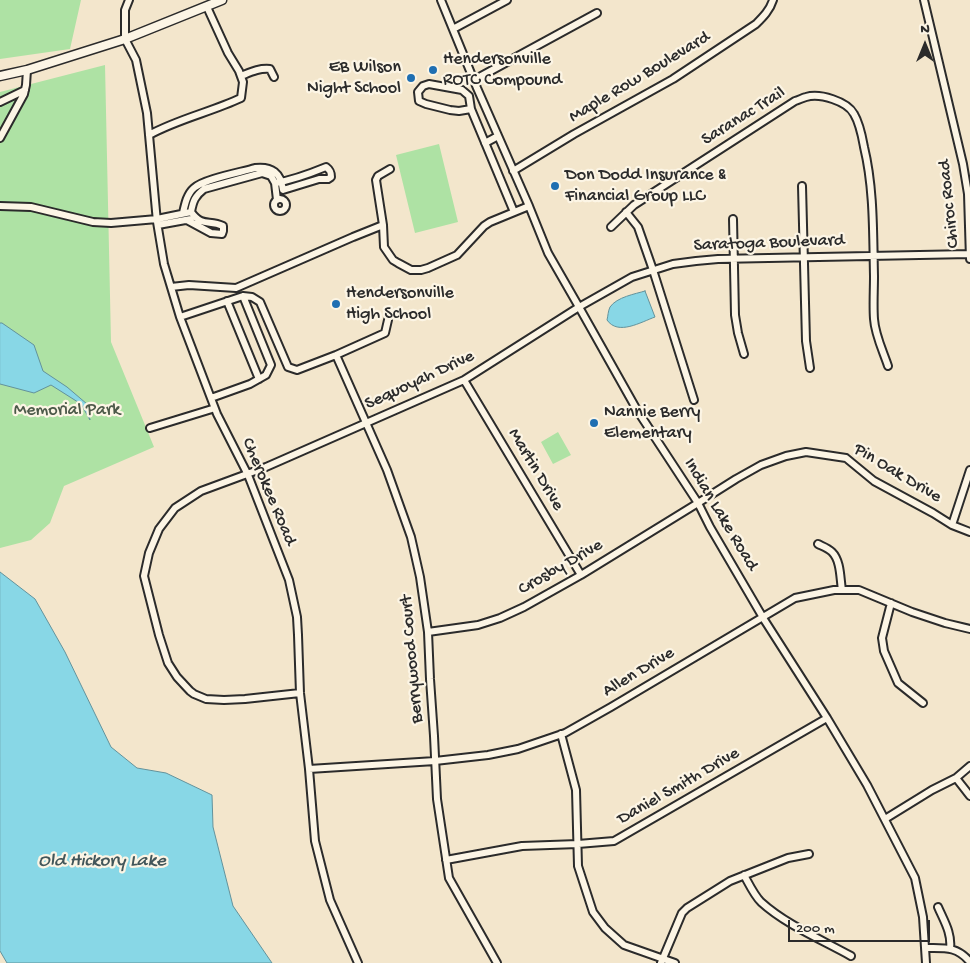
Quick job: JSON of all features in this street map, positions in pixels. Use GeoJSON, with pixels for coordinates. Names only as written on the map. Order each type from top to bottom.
{"type":"FeatureCollection","features":[{"type":"Feature","properties":{"kind":"main road"},"geometry":{"type":"LineString","coordinates":[[0,76],[27,70],[126,39],[222,0]]}},
{"type":"Feature","properties":{"kind":"street"},"geometry":{"type":"LineString","coordinates":[[126,39],[125,10],[129,0]]}},
{"type":"Feature","properties":{"kind":"street","name":"Indian Lake Road"},"geometry":{"type":"LineString","coordinates":[[441,0],[548,253],[580,306],[637,410],[698,503],[763,617],[827,718],[867,786],[915,878],[923,917],[926,963]]}},
{"type":"Feature","properties":{"kind":"street"},"geometry":{"type":"LineString","coordinates":[[453,29],[508,0]]}},
{"type":"Feature","properties":{"kind":"street","name":"Maple Row Boulevard"},"geometry":{"type":"LineString","coordinates":[[513,170],[694,66],[756,24],[765,16],[773,0]]}},
{"type":"Feature","properties":{"kind":"street","name":"Chiroc Road"},"geometry":{"type":"LineString","coordinates":[[924,0],[963,164],[968,194],[970,258]]}},
{"type":"Feature","properties":{"kind":"street"},"geometry":{"type":"LineString","coordinates":[[150,135],[163,128],[242,98],[243,82],[241,76],[207,7]]}},
{"type":"Feature","properties":{"kind":"street"},"geometry":{"type":"LineString","coordinates":[[474,80],[597,13]]}},
{"type":"Feature","properties":{"kind":"street","name":"Cherokee Road"},"geometry":{"type":"LineString","coordinates":[[126,39],[136,60],[147,113],[164,264],[180,317],[217,414],[248,474],[289,580],[298,635],[300,693],[315,838],[330,900],[358,963]]}},
{"type":"Feature","properties":{"kind":"street"},"geometry":{"type":"LineString","coordinates":[[241,76],[264,68],[270,69],[274,77]]}},
{"type":"Feature","properties":{"kind":"street"},"geometry":{"type":"LineString","coordinates":[[0,138],[24,94],[27,70]]}},
{"type":"Feature","properties":{"kind":"street"},"geometry":{"type":"LineString","coordinates":[[471,109],[459,111],[426,104],[419,101],[418,92],[423,86],[429,84],[462,90],[469,96],[471,109],[514,212]]}},
{"type":"Feature","properties":{"kind":"street"},"geometry":{"type":"LineString","coordinates":[[0,102],[25,90]]}},
{"type":"Feature","properties":{"kind":"street","name":"Saranac Trail"},"geometry":{"type":"LineString","coordinates":[[611,227],[634,205],[795,101],[807,96],[837,100],[854,113],[860,129],[868,164],[874,256],[874,320],[888,366]]}},
{"type":"Feature","properties":{"kind":"street"},"geometry":{"type":"LineString","coordinates":[[485,143],[498,136]]}},
{"type":"Feature","properties":{"kind":"street"},"geometry":{"type":"LineString","coordinates":[[279,183],[317,172],[326,167],[331,172],[331,177],[328,180],[319,179],[280,190]]}},
{"type":"Feature","properties":{"kind":"street"},"geometry":{"type":"LineString","coordinates":[[183,213],[191,191],[260,168],[271,169],[278,175],[280,200]]}},
{"type":"Feature","properties":{"kind":"street"},"geometry":{"type":"LineString","coordinates":[[390,169],[378,176],[376,180],[383,225],[384,247],[393,260],[411,270],[428,268],[457,255],[484,226],[529,206]]}},
{"type":"Feature","properties":{"kind":"street"},"geometry":{"type":"LineString","coordinates":[[802,186],[806,341],[810,368]]}},
{"type":"Feature","properties":{"kind":"street"},"geometry":{"type":"LineString","coordinates":[[193,215],[192,203],[199,188]]}},
{"type":"Feature","properties":{"kind":"street"},"geometry":{"type":"LineString","coordinates":[[0,206],[15,208],[31,207],[93,222],[111,223],[158,222],[187,220],[211,233],[222,234],[223,231],[223,226],[219,224],[206,223],[193,215],[183,213],[158,222]]}},
{"type":"Feature","properties":{"kind":"street"},"geometry":{"type":"LineString","coordinates":[[626,212],[638,227],[694,400]]}},
{"type":"Feature","properties":{"kind":"street"},"geometry":{"type":"LineString","coordinates":[[187,220],[193,215]]}},
{"type":"Feature","properties":{"kind":"street"},"geometry":{"type":"LineString","coordinates":[[733,219],[736,315],[738,333],[744,354]]}},
{"type":"Feature","properties":{"kind":"street"},"geometry":{"type":"LineString","coordinates":[[171,287],[189,285],[236,288],[383,225]]}},
{"type":"Feature","properties":{"kind":"street","name":"Saratoga Boulevard"},"geometry":{"type":"LineString","coordinates":[[580,306],[632,277],[673,264],[696,260],[970,254]]}},
{"type":"Feature","properties":{"kind":"street"},"geometry":{"type":"LineString","coordinates":[[180,317],[243,296],[252,297],[260,302],[288,366],[297,370],[385,333],[388,320]]}},
{"type":"Feature","properties":{"kind":"street"},"geometry":{"type":"LineString","coordinates":[[211,398],[250,384],[266,375],[271,365],[243,296]]}},
{"type":"Feature","properties":{"kind":"street"},"geometry":{"type":"LineString","coordinates":[[227,302],[259,379]]}},
{"type":"Feature","properties":{"kind":"street","name":"Sequoyah Drive"},"geometry":{"type":"LineString","coordinates":[[300,693],[245,699],[206,699],[194,694],[182,683],[168,664],[144,576],[149,554],[159,529],[175,508],[201,491],[266,467],[464,380],[580,306]]}},
{"type":"Feature","properties":{"kind":"street","name":"Berrywood Court"},"geometry":{"type":"LineString","coordinates":[[336,355],[387,470],[411,537],[420,577],[428,632],[438,799],[448,878],[497,963]]}},
{"type":"Feature","properties":{"kind":"street","name":"Martin Drive"},"geometry":{"type":"LineString","coordinates":[[464,380],[581,575]]}},
{"type":"Feature","properties":{"kind":"street"},"geometry":{"type":"LineString","coordinates":[[150,428],[212,409]]}},
{"type":"Feature","properties":{"kind":"street","name":"Pin Oak Drive"},"geometry":{"type":"LineString","coordinates":[[698,503],[761,465],[786,456],[806,452],[846,458],[874,481],[952,525],[970,532]]}},
{"type":"Feature","properties":{"kind":"street"},"geometry":{"type":"LineString","coordinates":[[952,525],[970,470]]}},
{"type":"Feature","properties":{"kind":"street","name":"Crosby Drive"},"geometry":{"type":"LineString","coordinates":[[428,632],[478,625],[524,607],[581,575],[698,503]]}},
{"type":"Feature","properties":{"kind":"street"},"geometry":{"type":"LineString","coordinates":[[818,544],[831,550],[836,557],[842,590]]}},
{"type":"Feature","properties":{"kind":"street","name":"Allen Drive"},"geometry":{"type":"LineString","coordinates":[[309,770],[488,756],[518,750],[560,734],[796,598],[834,590],[859,590],[945,623],[970,629]]}},
{"type":"Feature","properties":{"kind":"street"},"geometry":{"type":"LineString","coordinates":[[891,603],[882,638],[884,651],[898,683],[922,703]]}},
{"type":"Feature","properties":{"kind":"street","name":"Daniel Smith Drive"},"geometry":{"type":"LineString","coordinates":[[446,860],[522,846],[614,841],[827,718]]}},
{"type":"Feature","properties":{"kind":"street"},"geometry":{"type":"LineString","coordinates":[[560,734],[576,790],[578,866],[594,912],[605,928],[624,945],[662,961],[675,963]]}},
{"type":"Feature","properties":{"kind":"street"},"geometry":{"type":"LineString","coordinates":[[885,819],[932,790],[956,778],[970,766]]}},
{"type":"Feature","properties":{"kind":"street"},"geometry":{"type":"LineString","coordinates":[[956,778],[970,796]]}},
{"type":"Feature","properties":{"kind":"street"},"geometry":{"type":"LineString","coordinates":[[662,961],[682,913],[687,908],[730,881],[788,858],[809,854]]}},
{"type":"Feature","properties":{"kind":"street"},"geometry":{"type":"LineString","coordinates":[[744,875],[760,901],[786,921],[851,956]]}},
{"type":"Feature","properties":{"kind":"street"},"geometry":{"type":"LineString","coordinates":[[938,907],[949,929],[950,949]]}},
{"type":"Feature","properties":{"kind":"street"},"geometry":{"type":"LineString","coordinates":[[925,948],[956,950],[970,962]]}},
{"type":"Feature","properties":{"kind":"green space"},"geometry":{"type":"Polygon","coordinates":[[[0,0],[81,0],[70,49],[0,59],[0,0]]]}},
{"type":"Feature","properties":{"kind":"green space","name":"Memorial Park"},"geometry":{"type":"Polygon","coordinates":[[[105,65],[111,342],[154,447],[64,486],[50,523],[31,540],[0,548],[0,92],[105,65]]]}},
{"type":"Feature","properties":{"kind":"green space"},"geometry":{"type":"Polygon","coordinates":[[[439,144],[458,222],[415,233],[396,155],[439,144]]]}},
{"type":"Feature","properties":{"kind":"green space"},"geometry":{"type":"Polygon","coordinates":[[[558,432],[571,455],[553,464],[541,442],[558,432]]]}},
{"type":"Feature","properties":{"kind":"water"},"geometry":{"type":"Polygon","coordinates":[[[645,291],[655,317],[623,327],[612,325],[607,320],[609,309],[613,304],[626,296],[645,291]]]}},
{"type":"Feature","properties":{"kind":"water"},"geometry":{"type":"Polygon","coordinates":[[[0,323],[34,345],[43,371],[67,387],[87,404],[90,420],[81,404],[51,385],[34,393],[0,384],[0,323]]]}},
{"type":"Feature","properties":{"kind":"water","name":"Old Hickory Lake"},"geometry":{"type":"Polygon","coordinates":[[[0,572],[35,599],[65,652],[111,747],[137,768],[166,773],[212,795],[213,827],[233,906],[272,963],[7,963],[0,951],[0,572]]]}},
{"type":"Feature","properties":{"kind":"place","name":"Hendersonville ROTC Compound"},"geometry":{"type":"Point","coordinates":[433,70]}},
{"type":"Feature","properties":{"kind":"place","name":"EB Wilson Night School"},"geometry":{"type":"Point","coordinates":[411,78]}},
{"type":"Feature","properties":{"kind":"place","name":"Don Dodd Insurance & Financial Group LLC"},"geometry":{"type":"Point","coordinates":[555,186]}},
{"type":"Feature","properties":{"kind":"place","name":"Hendersonville High School"},"geometry":{"type":"Point","coordinates":[336,304]}},
{"type":"Feature","properties":{"kind":"place","name":"Nannie Berry Elementary"},"geometry":{"type":"Point","coordinates":[594,423]}}]}
